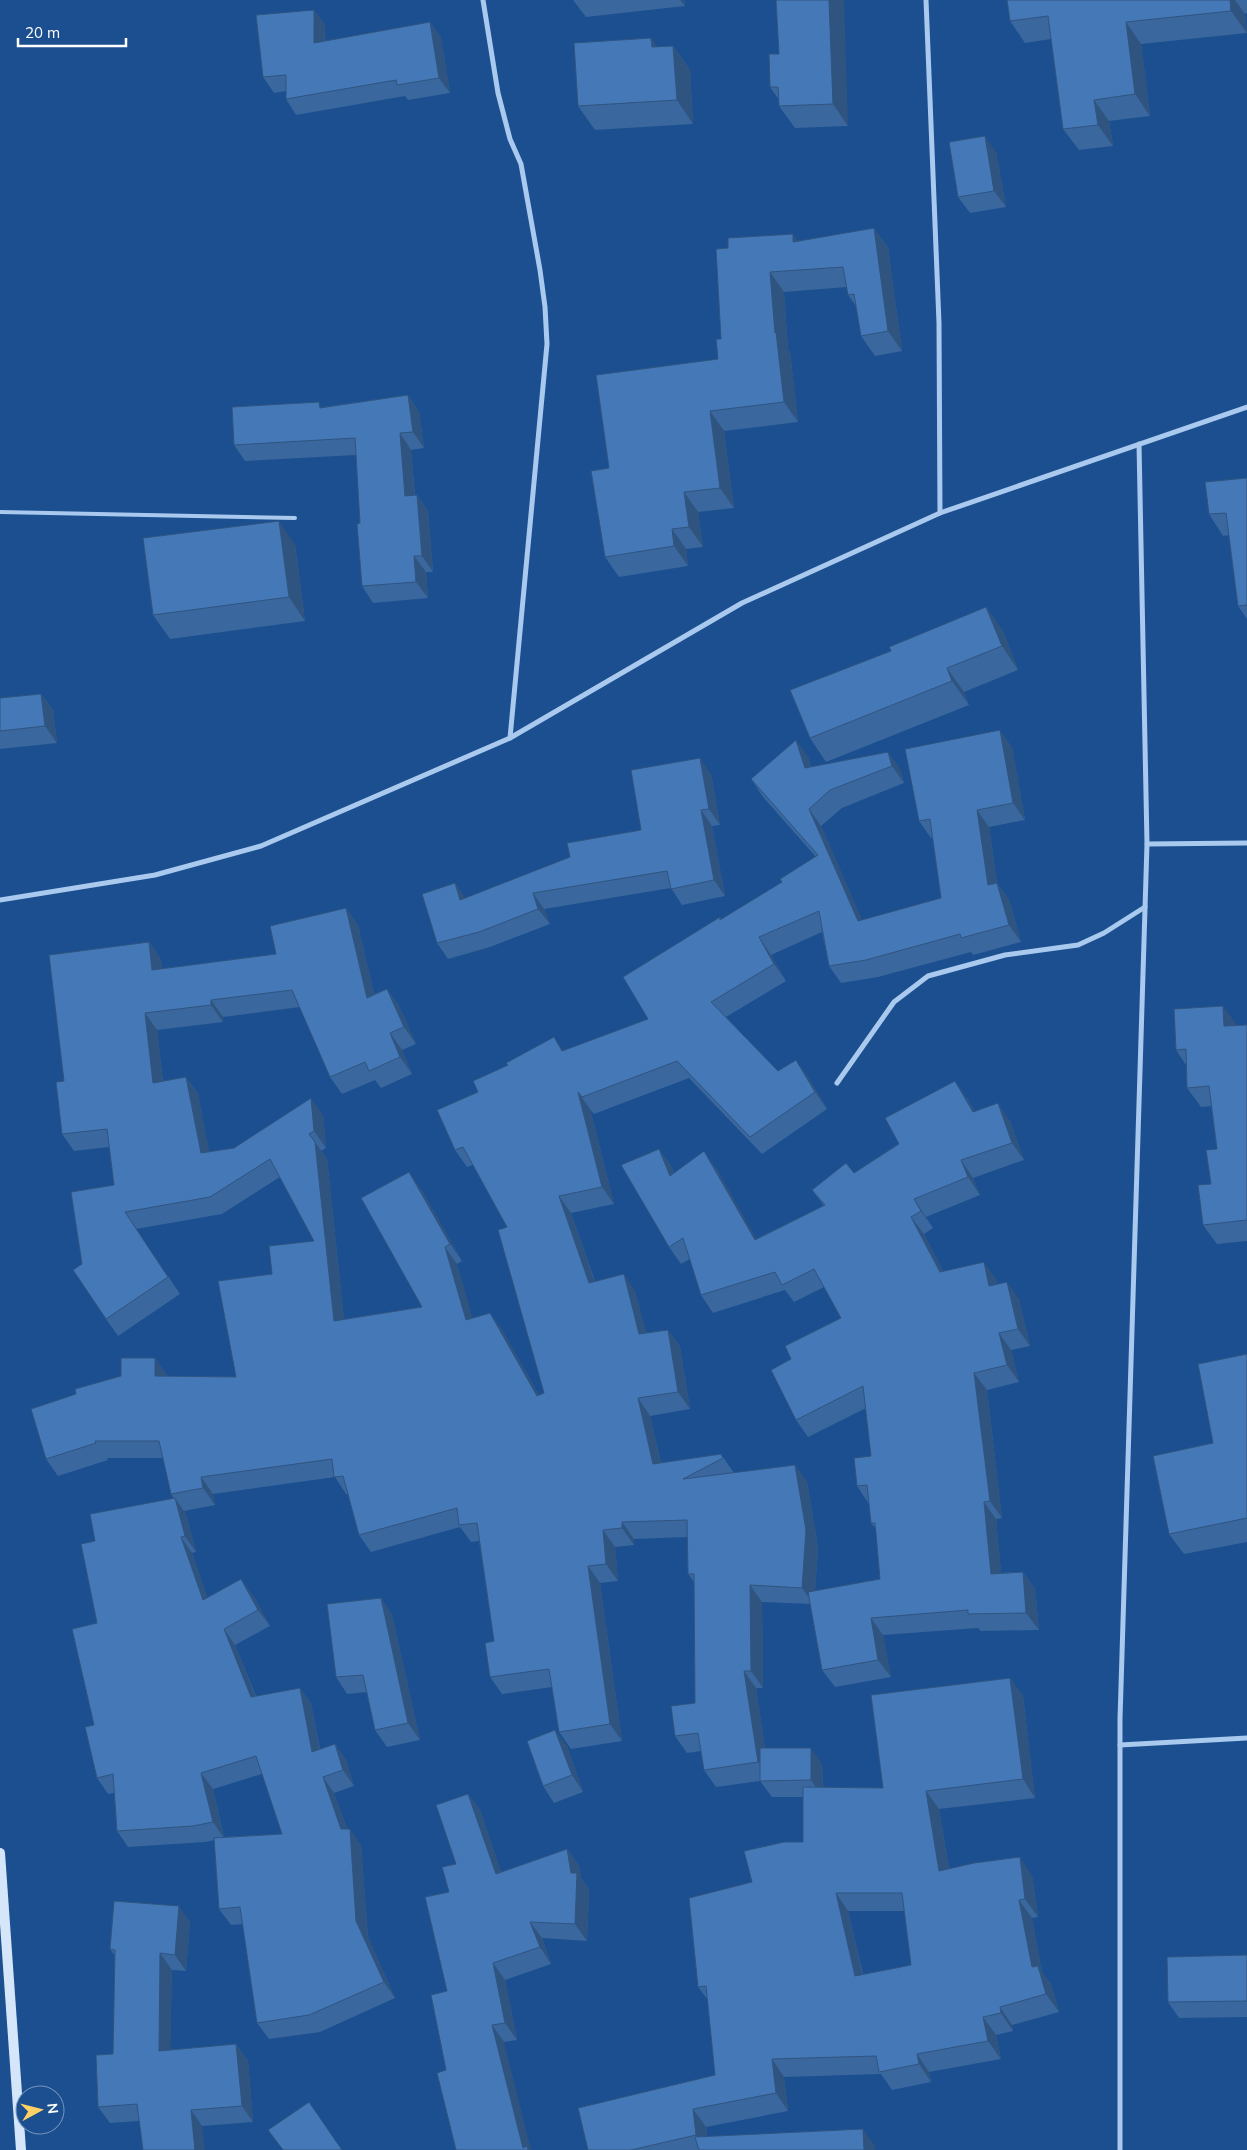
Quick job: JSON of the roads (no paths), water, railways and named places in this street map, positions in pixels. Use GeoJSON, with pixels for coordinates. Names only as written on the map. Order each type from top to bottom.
{"type":"FeatureCollection","features":[{"type":"Feature","properties":{"kind":"main road"},"geometry":{"type":"LineString","coordinates":[[0,1853],[21,2150]]}},
{"type":"Feature","properties":{"kind":"street"},"geometry":{"type":"LineString","coordinates":[[483,0],[498,93],[510,138],[521,164],[540,270],[547,344],[510,738]]}},
{"type":"Feature","properties":{"kind":"street"},"geometry":{"type":"LineString","coordinates":[[926,0],[939,323],[940,513]]}},
{"type":"Feature","properties":{"kind":"street"},"geometry":{"type":"LineString","coordinates":[[0,900],[155,876],[261,846],[510,738],[742,603],[940,513],[1247,407]]}},
{"type":"Feature","properties":{"kind":"street"},"geometry":{"type":"LineString","coordinates":[[1120,2150],[1120,1745],[1147,844],[1139,444]]}},
{"type":"Feature","properties":{"kind":"street"},"geometry":{"type":"LineString","coordinates":[[1147,844],[1247,843]]}},
{"type":"Feature","properties":{"kind":"street"},"geometry":{"type":"LineString","coordinates":[[837,1083],[894,1002],[928,976],[1005,955],[1078,945],[1104,933],[1145,907]]}},
{"type":"Feature","properties":{"kind":"street"},"geometry":{"type":"LineString","coordinates":[[1120,1745],[1247,1738]]}},
{"type":"Feature","properties":{"kind":"lane"},"geometry":{"type":"LineString","coordinates":[[0,512],[295,518]]}}]}
